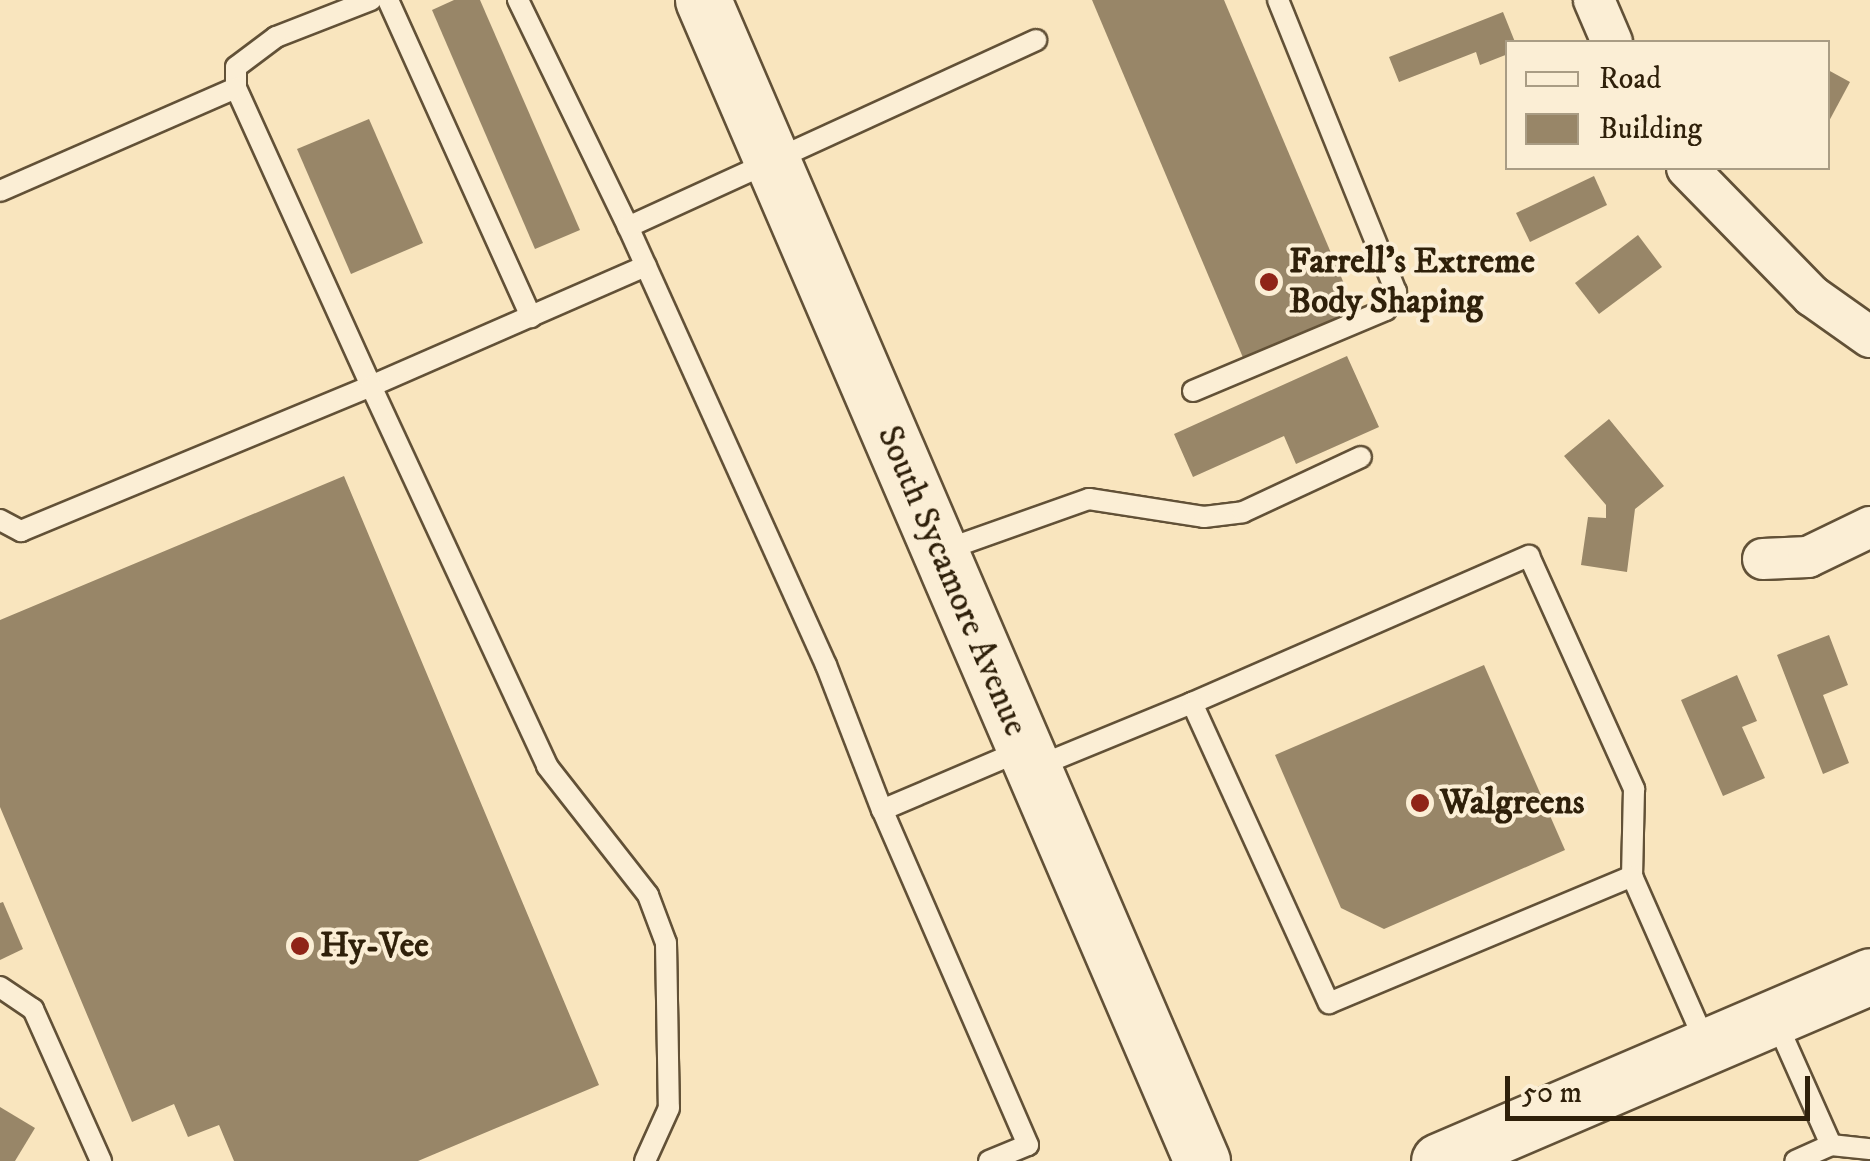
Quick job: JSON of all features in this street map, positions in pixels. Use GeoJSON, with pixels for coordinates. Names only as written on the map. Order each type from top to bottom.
{"type":"FeatureCollection","features":[{"type":"Feature","properties":{"kind":"main road","name":"South Sycamore Avenue"},"geometry":{"type":"LineString","coordinates":[[702,0],[1202,1161]]}},
{"type":"Feature","properties":{"kind":"main road"},"geometry":{"type":"LineString","coordinates":[[1439,1161],[1870,976]]}},
{"type":"Feature","properties":{"kind":"street"},"geometry":{"type":"LineString","coordinates":[[1594,0],[1611,40]]}},
{"type":"Feature","properties":{"kind":"street"},"geometry":{"type":"LineString","coordinates":[[1689,170],[1812,296],[1870,337]]}},
{"type":"Feature","properties":{"kind":"street"},"geometry":{"type":"LineString","coordinates":[[1762,559],[1808,558],[1870,527]]}},
{"type":"Feature","properties":{"kind":"lane"},"geometry":{"type":"LineString","coordinates":[[372,0],[244,54],[236,88],[547,766],[648,895],[666,943],[669,1108],[645,1161]]}},
{"type":"Feature","properties":{"kind":"lane"},"geometry":{"type":"LineString","coordinates":[[388,0],[531,317]]}},
{"type":"Feature","properties":{"kind":"lane"},"geometry":{"type":"LineString","coordinates":[[518,0],[628,227],[826,665],[882,810],[1028,1145],[989,1161]]}},
{"type":"Feature","properties":{"kind":"lane"},"geometry":{"type":"LineString","coordinates":[[1193,391],[1386,310],[1396,292],[1278,0]]}},
{"type":"Feature","properties":{"kind":"lane"},"geometry":{"type":"LineString","coordinates":[[628,227],[1036,40]]}},
{"type":"Feature","properties":{"kind":"lane"},"geometry":{"type":"LineString","coordinates":[[0,191],[236,88]]}},
{"type":"Feature","properties":{"kind":"lane"},"geometry":{"type":"LineString","coordinates":[[0,520],[21,531],[371,386],[646,266]]}},
{"type":"Feature","properties":{"kind":"lane"},"geometry":{"type":"LineString","coordinates":[[940,552],[1089,498],[1204,516],[1242,512],[1361,458]]}},
{"type":"Feature","properties":{"kind":"lane"},"geometry":{"type":"LineString","coordinates":[[882,810],[1192,703],[1529,556],[1634,789],[1632,876],[1707,1046]]}},
{"type":"Feature","properties":{"kind":"lane"},"geometry":{"type":"LineString","coordinates":[[1192,703],[1329,1003],[1632,876]]}},
{"type":"Feature","properties":{"kind":"lane"},"geometry":{"type":"LineString","coordinates":[[0,987],[33,1008],[102,1161]]}},
{"type":"Feature","properties":{"kind":"lane"},"geometry":{"type":"LineString","coordinates":[[1774,1016],[1831,1145]]}},
{"type":"Feature","properties":{"kind":"lane"},"geometry":{"type":"LineString","coordinates":[[1795,1161],[1831,1145],[1870,1149]]}},
{"type":"Feature","properties":{"kind":"building"},"geometry":{"type":"Polygon","coordinates":[[[454,0],[480,0],[580,230],[535,249],[432,10],[454,0]]]}},
{"type":"Feature","properties":{"kind":"building"},"geometry":{"type":"Polygon","coordinates":[[[1092,0],[1224,0],[1356,312],[1244,360],[1092,0]]]}},
{"type":"Feature","properties":{"kind":"building"},"geometry":{"type":"Polygon","coordinates":[[[1503,12],[1514,40],[1505,40],[1505,55],[1480,65],[1476,52],[1399,82],[1389,57],[1503,12]]]}},
{"type":"Feature","properties":{"kind":"building"},"geometry":{"type":"Polygon","coordinates":[[[1830,71],[1850,82],[1830,119],[1830,71]]]}},
{"type":"Feature","properties":{"kind":"building"},"geometry":{"type":"Polygon","coordinates":[[[369,119],[423,243],[351,274],[297,149],[369,119]]]}},
{"type":"Feature","properties":{"kind":"building"},"geometry":{"type":"Polygon","coordinates":[[[1594,176],[1607,205],[1530,242],[1516,213],[1594,176]]]}},
{"type":"Feature","properties":{"kind":"building"},"geometry":{"type":"Polygon","coordinates":[[[1638,235],[1662,267],[1599,314],[1575,283],[1638,235]]]}},
{"type":"Feature","properties":{"kind":"building"},"geometry":{"type":"Polygon","coordinates":[[[1347,356],[1379,427],[1296,464],[1284,436],[1193,477],[1174,434],[1347,356]]]}},
{"type":"Feature","properties":{"kind":"building"},"geometry":{"type":"Polygon","coordinates":[[[1609,419],[1664,486],[1635,509],[1627,572],[1581,565],[1588,517],[1606,518],[1606,505],[1564,456],[1609,419]]]}},
{"type":"Feature","properties":{"kind":"building","name":"Hy-Vee"},"geometry":{"type":"Polygon","coordinates":[[[344,476],[599,1085],[418,1161],[234,1161],[219,1125],[188,1137],[174,1104],[132,1122],[0,807],[0,620],[344,476]]]}},
{"type":"Feature","properties":{"kind":"building"},"geometry":{"type":"Polygon","coordinates":[[[1829,635],[1848,685],[1823,695],[1849,763],[1823,774],[1777,655],[1829,635]]]}},
{"type":"Feature","properties":{"kind":"building","name":"Walgreens"},"geometry":{"type":"Polygon","coordinates":[[[1484,665],[1565,850],[1384,929],[1341,908],[1275,755],[1484,665]]]}},
{"type":"Feature","properties":{"kind":"building"},"geometry":{"type":"Polygon","coordinates":[[[1737,675],[1757,721],[1742,727],[1765,778],[1723,796],[1681,700],[1737,675]]]}},
{"type":"Feature","properties":{"kind":"building"},"geometry":{"type":"Polygon","coordinates":[[[3,902],[23,949],[0,960],[0,903],[3,902]]]}},
{"type":"Feature","properties":{"kind":"building"},"geometry":{"type":"Polygon","coordinates":[[[0,1107],[35,1128],[15,1161],[0,1161],[0,1107]]]}},
{"type":"Feature","properties":{"kind":"place","name":"Farrell's Extreme Body Shaping"},"geometry":{"type":"Point","coordinates":[1269,282]}},
{"type":"Feature","properties":{"kind":"place","name":"Walgreens"},"geometry":{"type":"Point","coordinates":[1420,803]}},
{"type":"Feature","properties":{"kind":"place","name":"Hy-Vee"},"geometry":{"type":"Point","coordinates":[300,946]}}]}
